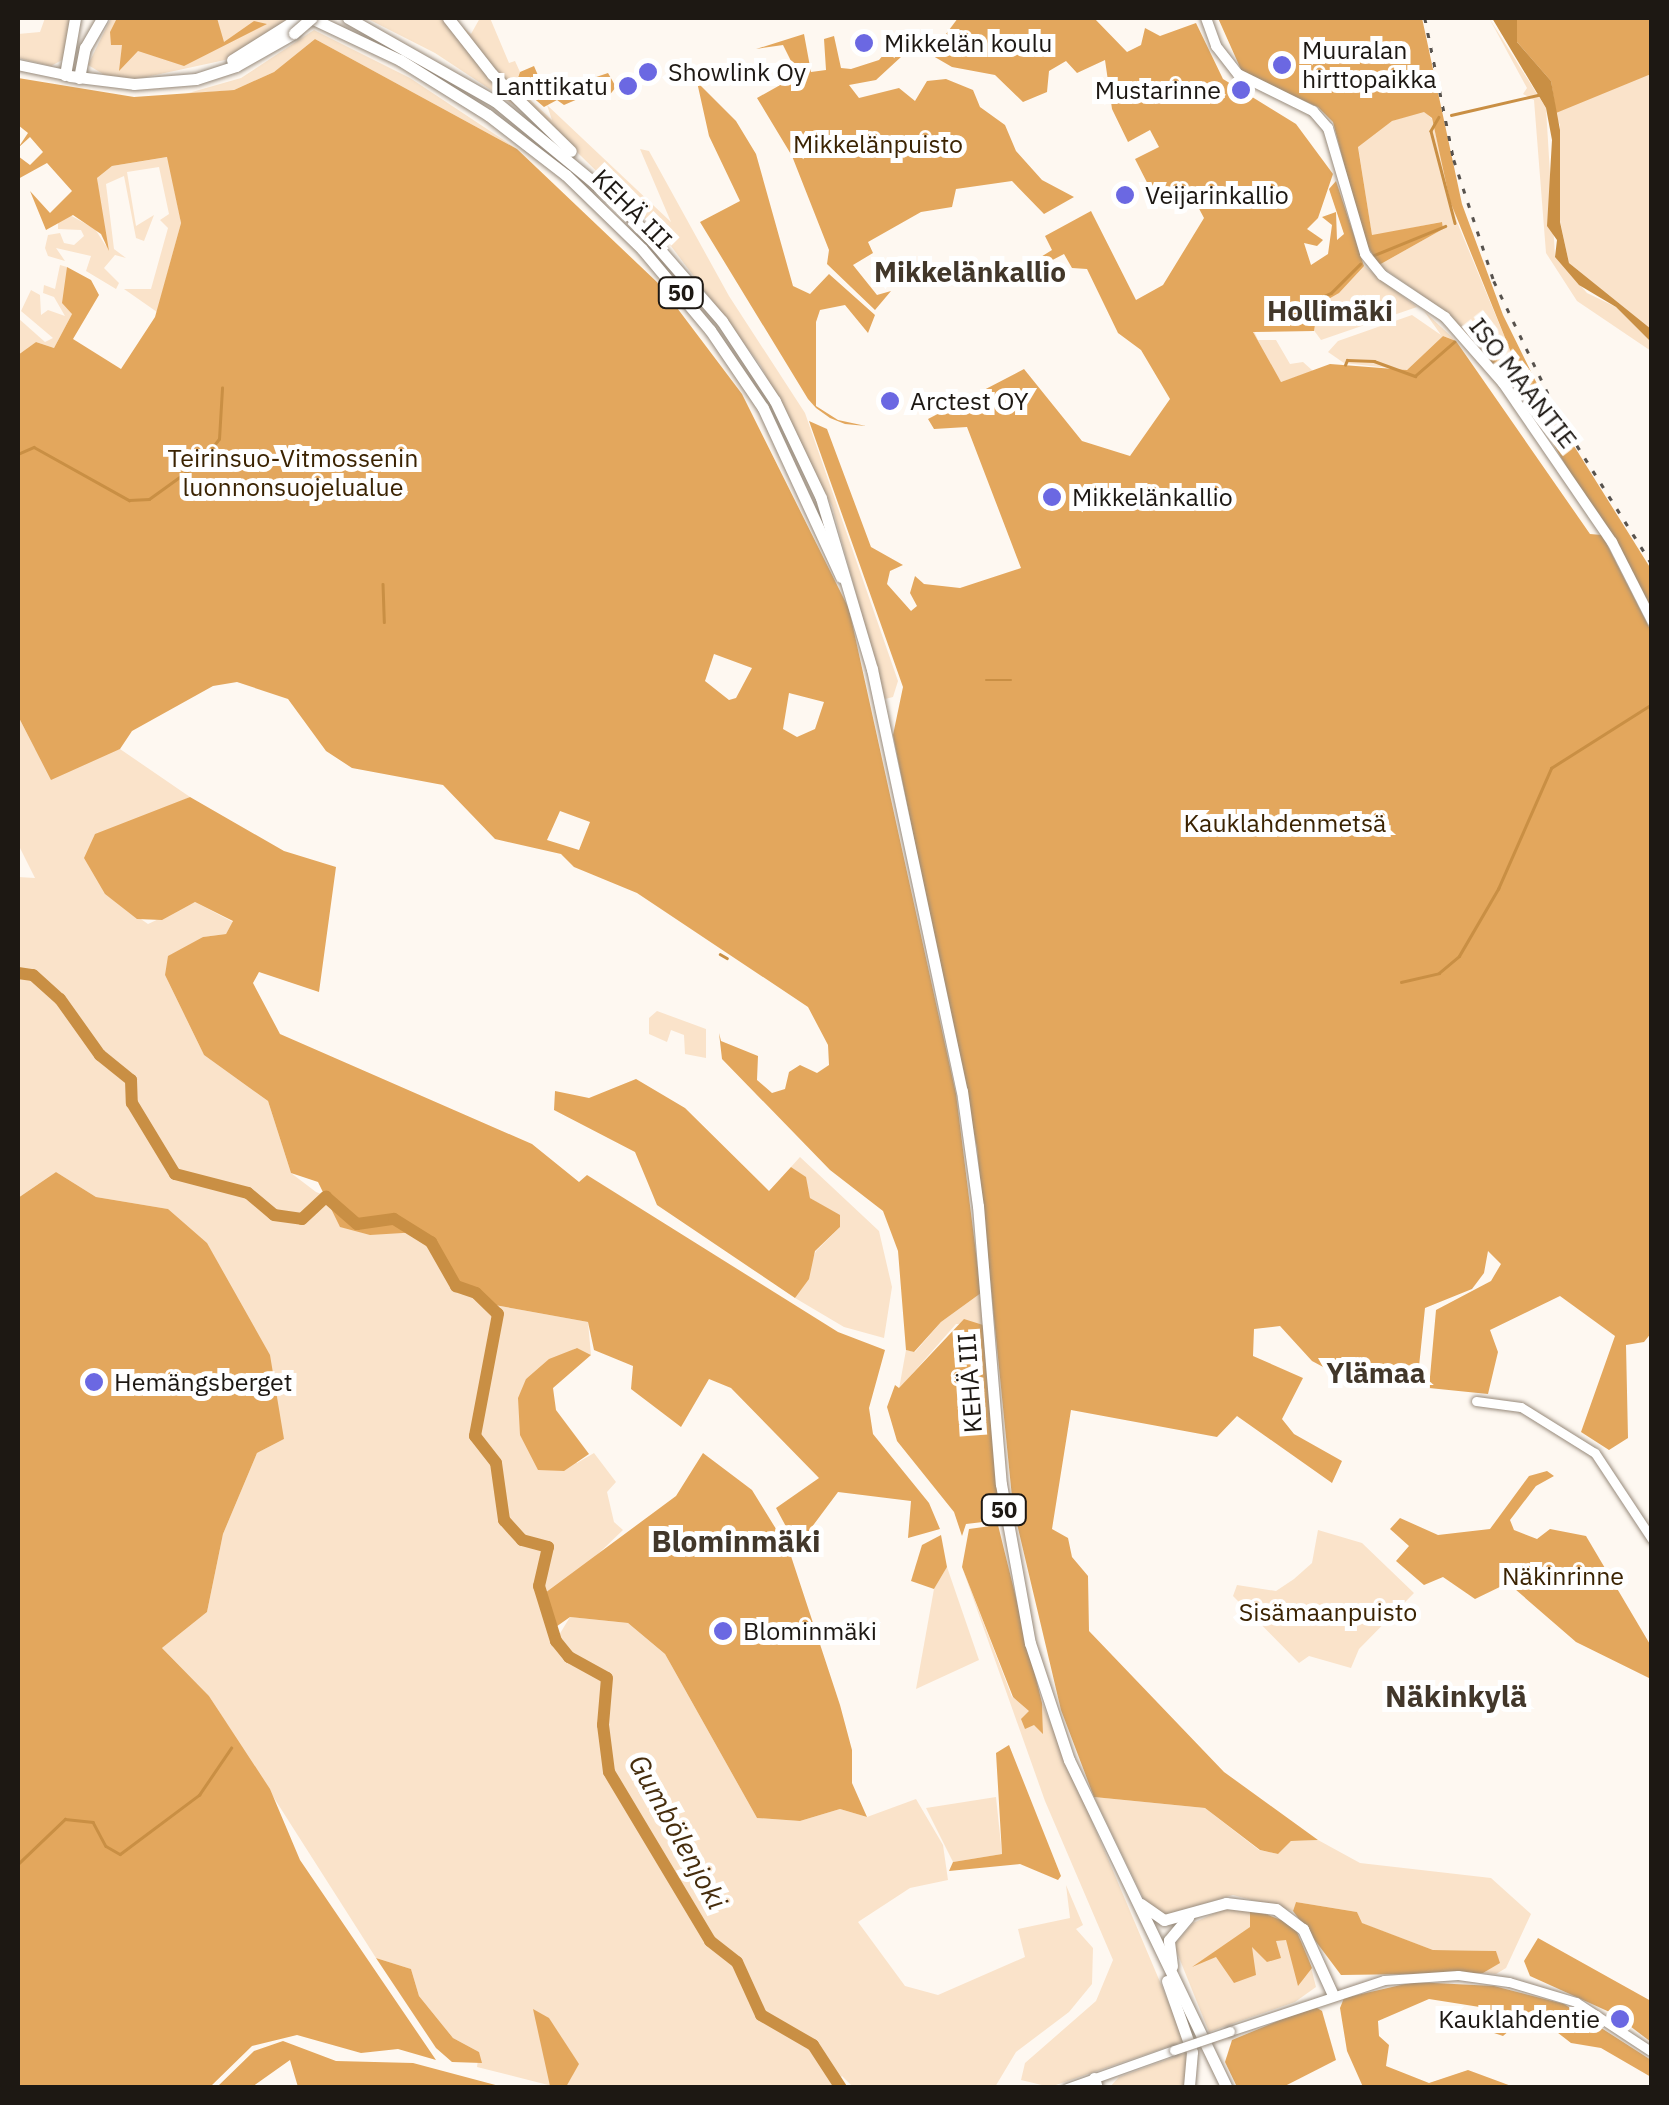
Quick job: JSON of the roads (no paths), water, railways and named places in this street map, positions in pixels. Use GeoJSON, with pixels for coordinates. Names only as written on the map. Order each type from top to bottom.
{"type":"FeatureCollection","features":[{"type":"Feature","properties":{"kind":"main road"},"geometry":{"type":"LineString","coordinates":[[72,76],[74,18]]}},
{"type":"Feature","properties":{"kind":"main road"},"geometry":{"type":"LineString","coordinates":[[72,76],[102,18]]}},
{"type":"Feature","properties":{"kind":"main road"},"geometry":{"type":"LineString","coordinates":[[291,30],[299,18]]}},
{"type":"Feature","properties":{"kind":"main road"},"geometry":{"type":"LineString","coordinates":[[18,65],[72,76],[162,84],[236,66],[311,18]]}},
{"type":"Feature","properties":{"kind":"main road","name":"KEHÄ III"},"geometry":{"type":"LineString","coordinates":[[311,18],[400,60],[521,139],[606,212],[678,290],[780,438],[865,642]]}},
{"type":"Feature","properties":{"kind":"main road","name":"KEHÄ III"},"geometry":{"type":"LineString","coordinates":[[348,18],[495,101],[599,184],[690,280],[774,401],[837,539],[879,701],[970,1135],[999,1465],[1018,1591],[1056,1725],[1131,1894],[1227,2088]]}},
{"type":"Feature","properties":{"kind":"main road"},"geometry":{"type":"LineString","coordinates":[[448,18],[492,74],[599,184]]}},
{"type":"Feature","properties":{"kind":"main road","name":"ISO MAANTIE"},"geometry":{"type":"LineString","coordinates":[[1206,18],[1216,46],[1238,74],[1312,111],[1328,128],[1365,254],[1382,275],[1444,317],[1503,383],[1612,542],[1652,621]]}},
{"type":"Feature","properties":{"kind":"main road"},"geometry":{"type":"LineString","coordinates":[[1131,1894],[1156,1919],[1189,1916],[1226,1903],[1261,1904],[1292,1918],[1312,1945],[1329,1996]]}},
{"type":"Feature","properties":{"kind":"main road"},"geometry":{"type":"LineString","coordinates":[[1174,1980],[1169,1940],[1189,1916]]}},
{"type":"Feature","properties":{"kind":"main road"},"geometry":{"type":"LineString","coordinates":[[1160,1953],[1192,2052],[1189,2088]]}},
{"type":"Feature","properties":{"kind":"street"},"geometry":{"type":"LineString","coordinates":[[1476,1401],[1521,1407],[1595,1453],[1652,1539]]}},
{"type":"Feature","properties":{"kind":"street"},"geometry":{"type":"LineString","coordinates":[[1067,2088],[1095,2083],[1174,2050],[1329,1996],[1395,1978],[1484,1977],[1576,2002],[1652,2052]]}},
{"type":"Feature","properties":{"kind":"waterway"},"geometry":{"type":"LineString","coordinates":[[1451,115],[1542,94]]}},
{"type":"Feature","properties":{"kind":"waterway"},"geometry":{"type":"LineString","coordinates":[[1439,117],[1431,131],[1455,223]]}},
{"type":"Feature","properties":{"kind":"waterway"},"geometry":{"type":"LineString","coordinates":[[1372,256],[1445,226]]}},
{"type":"Feature","properties":{"kind":"waterway"},"geometry":{"type":"LineString","coordinates":[[1306,304],[1331,293],[1360,264]]}},
{"type":"Feature","properties":{"kind":"waterway"},"geometry":{"type":"LineString","coordinates":[[1345,365],[1347,360],[1374,361],[1415,376],[1454,342]]}},
{"type":"Feature","properties":{"kind":"waterway"},"geometry":{"type":"LineString","coordinates":[[18,454],[34,447],[129,500],[149,499],[203,460],[219,439],[222,388]]}},
{"type":"Feature","properties":{"kind":"waterway"},"geometry":{"type":"LineString","coordinates":[[383,584],[384,622]]}},
{"type":"Feature","properties":{"kind":"waterway"},"geometry":{"type":"LineString","coordinates":[[986,680],[1011,680]]}},
{"type":"Feature","properties":{"kind":"waterway"},"geometry":{"type":"LineString","coordinates":[[1401,982],[1439,973],[1459,956],[1498,889],[1551,768],[1652,704]]}},
{"type":"Feature","properties":{"kind":"waterway"},"geometry":{"type":"LineString","coordinates":[[720,954],[727,958]]}},
{"type":"Feature","properties":{"kind":"waterway","name":"Gumbölenjoki"},"geometry":{"type":"LineString","coordinates":[[18,973],[33,975],[60,999],[100,1055],[131,1080],[132,1103],[175,1174],[248,1193],[274,1215],[302,1219],[326,1197],[357,1224],[394,1219],[431,1242],[456,1286],[476,1293],[498,1314],[475,1436],[496,1463],[504,1520],[522,1540],[548,1547],[539,1586],[556,1641],[569,1657],[607,1678],[603,1725],[609,1772],[710,1941],[737,1962],[761,2015],[813,2045],[841,2088]]}},
{"type":"Feature","properties":{"kind":"waterway"},"geometry":{"type":"LineString","coordinates":[[18,1864],[65,1819],[93,1822],[106,1846],[120,1854],[199,1795],[231,1748]]}},
{"type":"Feature","properties":{"kind":"railway"},"geometry":{"type":"LineString","coordinates":[[1425,18],[1454,160],[1494,281],[1561,420],[1652,564]]}},
{"type":"Feature","properties":{"kind":"place","name":"Mikkelän koulu"},"geometry":{"type":"Point","coordinates":[864,43]}},
{"type":"Feature","properties":{"kind":"place","name":"Muuralan hirttopaikka"},"geometry":{"type":"Point","coordinates":[1282,65]}},
{"type":"Feature","properties":{"kind":"place","name":"Showlink Oy"},"geometry":{"type":"Point","coordinates":[648,72]}},
{"type":"Feature","properties":{"kind":"place","name":"Lanttikatu"},"geometry":{"type":"Point","coordinates":[628,86]}},
{"type":"Feature","properties":{"kind":"place","name":"Mustarinne"},"geometry":{"type":"Point","coordinates":[1241,90]}},
{"type":"Feature","properties":{"kind":"place","name":"Veijarinkallio"},"geometry":{"type":"Point","coordinates":[1125,195]}},
{"type":"Feature","properties":{"kind":"place","name":"Arctest OY"},"geometry":{"type":"Point","coordinates":[890,401]}},
{"type":"Feature","properties":{"kind":"place","name":"Mikkelänkallio"},"geometry":{"type":"Point","coordinates":[1052,497]}},
{"type":"Feature","properties":{"kind":"place","name":"Hemängsberget"},"geometry":{"type":"Point","coordinates":[94,1382]}},
{"type":"Feature","properties":{"kind":"place","name":"Blominmäki"},"geometry":{"type":"Point","coordinates":[723,1631]}},
{"type":"Feature","properties":{"kind":"place","name":"Kauklahdentie"},"geometry":{"type":"Point","coordinates":[1620,2019]}},
{"type":"Feature","properties":{"kind":"district","name":"Mikkelänkallio"},"geometry":{"type":"Point","coordinates":[970,272]}},
{"type":"Feature","properties":{"kind":"district","name":"Hollimäki"},"geometry":{"type":"Point","coordinates":[1330,311]}},
{"type":"Feature","properties":{"kind":"district","name":"Ylämaa"},"geometry":{"type":"Point","coordinates":[1376,1373]}},
{"type":"Feature","properties":{"kind":"district","name":"Blominmäki"},"geometry":{"type":"Point","coordinates":[736,1541]}},
{"type":"Feature","properties":{"kind":"district","name":"Näkinkylä"},"geometry":{"type":"Point","coordinates":[1456,1696]}},
{"type":"Feature","properties":{"kind":"park label","name":"Mikkelänpuisto"},"geometry":{"type":"Point","coordinates":[878,144]}},
{"type":"Feature","properties":{"kind":"park label","name":"Teirinsuo-Vitmossenin luonnonsuojelualue"},"geometry":{"type":"Point","coordinates":[293,474]}},
{"type":"Feature","properties":{"kind":"park label","name":"Kauklahdenmetsä"},"geometry":{"type":"Point","coordinates":[1285,823]}},
{"type":"Feature","properties":{"kind":"park label","name":"Näkinrinne"},"geometry":{"type":"Point","coordinates":[1563,1576]}},
{"type":"Feature","properties":{"kind":"park label","name":"Sisämaanpuisto"},"geometry":{"type":"Point","coordinates":[1328,1612]}}]}
